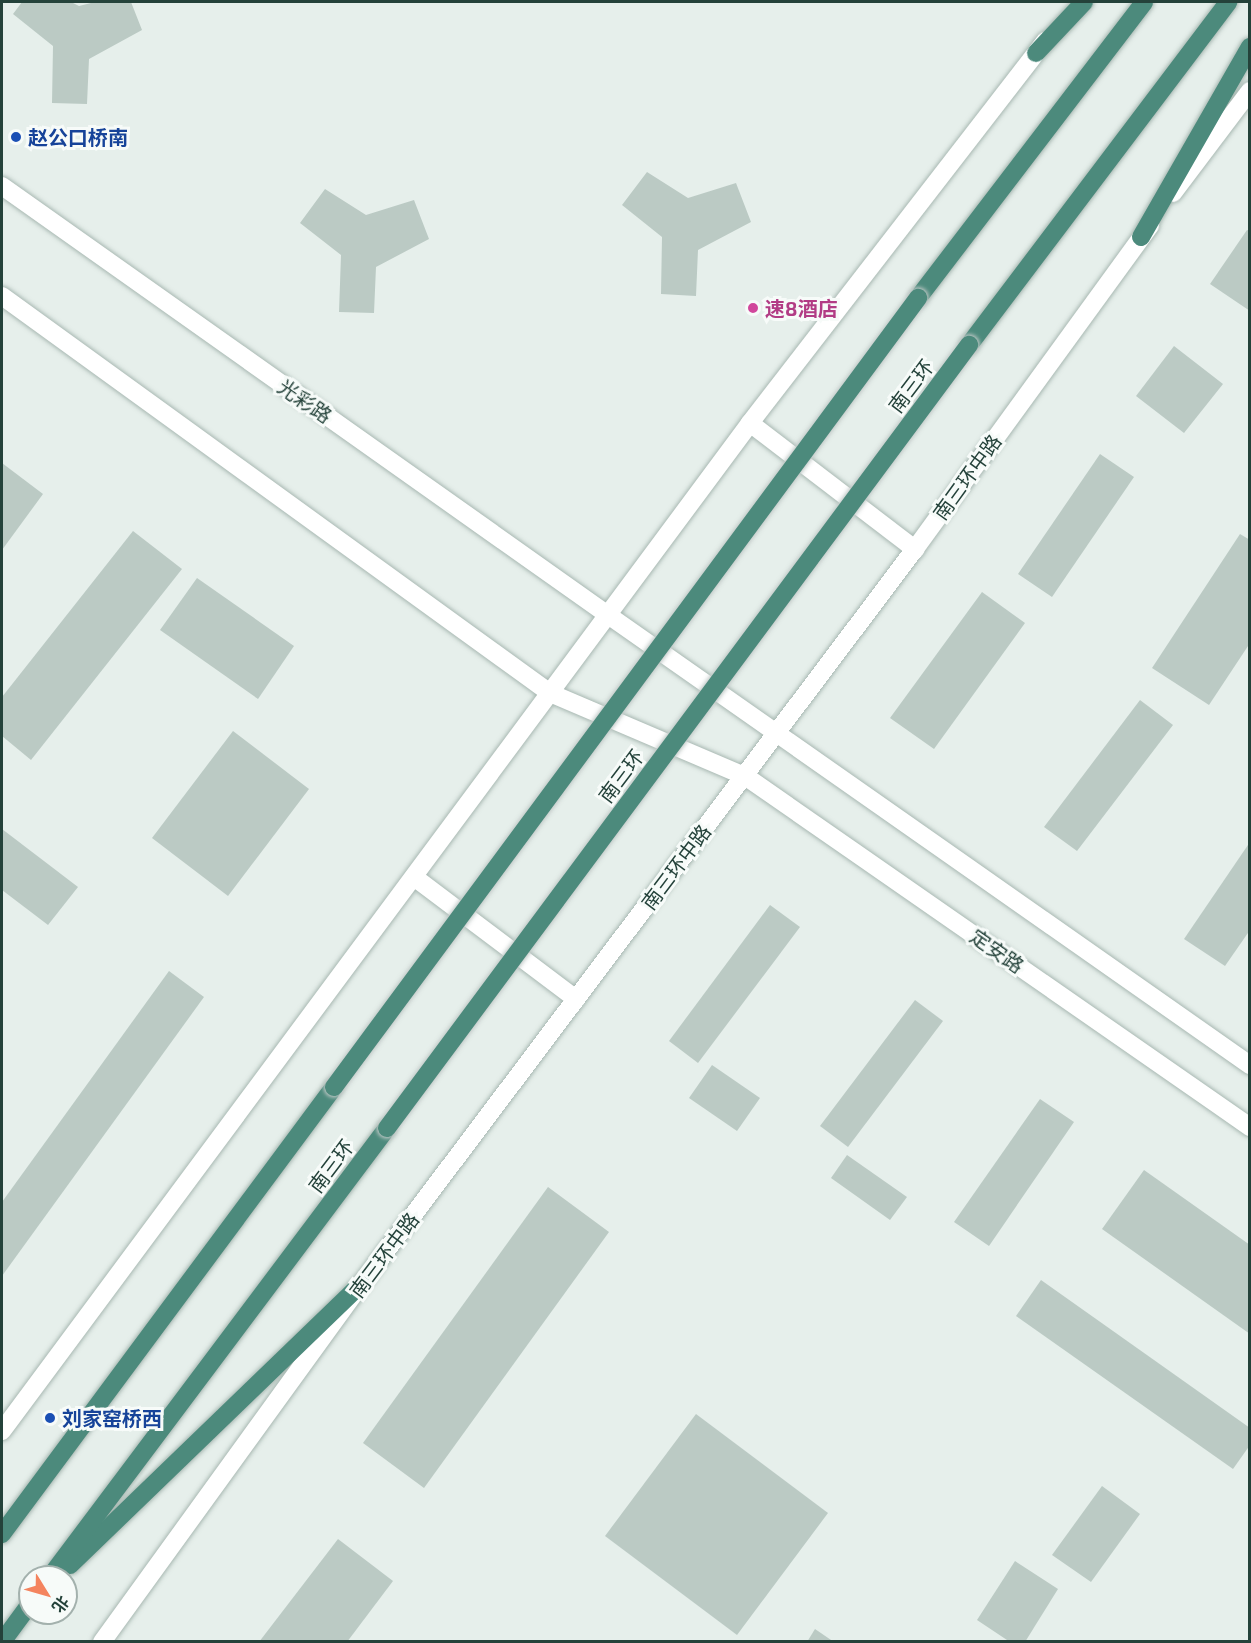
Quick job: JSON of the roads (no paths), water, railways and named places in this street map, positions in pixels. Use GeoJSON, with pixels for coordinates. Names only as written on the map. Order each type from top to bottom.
{"type":"FeatureCollection","features":[{"type":"Feature","properties":{"kind":"highway"},"geometry":{"type":"LineString","coordinates":[[1036,53],[1084,2]]}},
{"type":"Feature","properties":{"kind":"highway"},"geometry":{"type":"LineString","coordinates":[[2,1534],[918,298],[1144,2]]}},
{"type":"Feature","properties":{"kind":"highway","name":"南三环"},"geometry":{"type":"LineString","coordinates":[[59,1565],[969,345],[1228,2]]}},
{"type":"Feature","properties":{"kind":"highway"},"geometry":{"type":"LineString","coordinates":[[1141,237],[1250,46]]}},
{"type":"Feature","properties":{"kind":"highway"},"geometry":{"type":"LineString","coordinates":[[70,1565],[362,1283]]}},
{"type":"Feature","properties":{"kind":"highway"},"geometry":{"type":"LineString","coordinates":[[2,1641],[18,1620]]}},
{"type":"Feature","properties":{"kind":"street"},"geometry":{"type":"LineString","coordinates":[[2,1431],[750,423],[1074,2]]}},
{"type":"Feature","properties":{"kind":"street","name":"南三环中路"},"geometry":{"type":"LineString","coordinates":[[102,1641],[362,1283],[915,549],[1250,91]]}},
{"type":"Feature","properties":{"kind":"street","name":"光彩路"},"geometry":{"type":"LineString","coordinates":[[2,186],[777,734]]}},
{"type":"Feature","properties":{"kind":"street"},"geometry":{"type":"LineString","coordinates":[[2,296],[550,693]]}},
{"type":"Feature","properties":{"kind":"street"},"geometry":{"type":"LineString","coordinates":[[750,423],[915,549]]}},
{"type":"Feature","properties":{"kind":"street","name":"定安路"},"geometry":{"type":"LineString","coordinates":[[550,693],[745,776],[1250,1127]]}},
{"type":"Feature","properties":{"kind":"street"},"geometry":{"type":"LineString","coordinates":[[777,734],[1250,1065]]}},
{"type":"Feature","properties":{"kind":"street"},"geometry":{"type":"LineString","coordinates":[[414,877],[576,999]]}},
{"type":"Feature","properties":{"kind":"place","name":"赵公口桥南"},"geometry":{"type":"Point","coordinates":[16,137]}},
{"type":"Feature","properties":{"kind":"place","name":"速8酒店"},"geometry":{"type":"Point","coordinates":[753,308]}},
{"type":"Feature","properties":{"kind":"place","name":"刘家窑桥西"},"geometry":{"type":"Point","coordinates":[50,1418]}}]}
